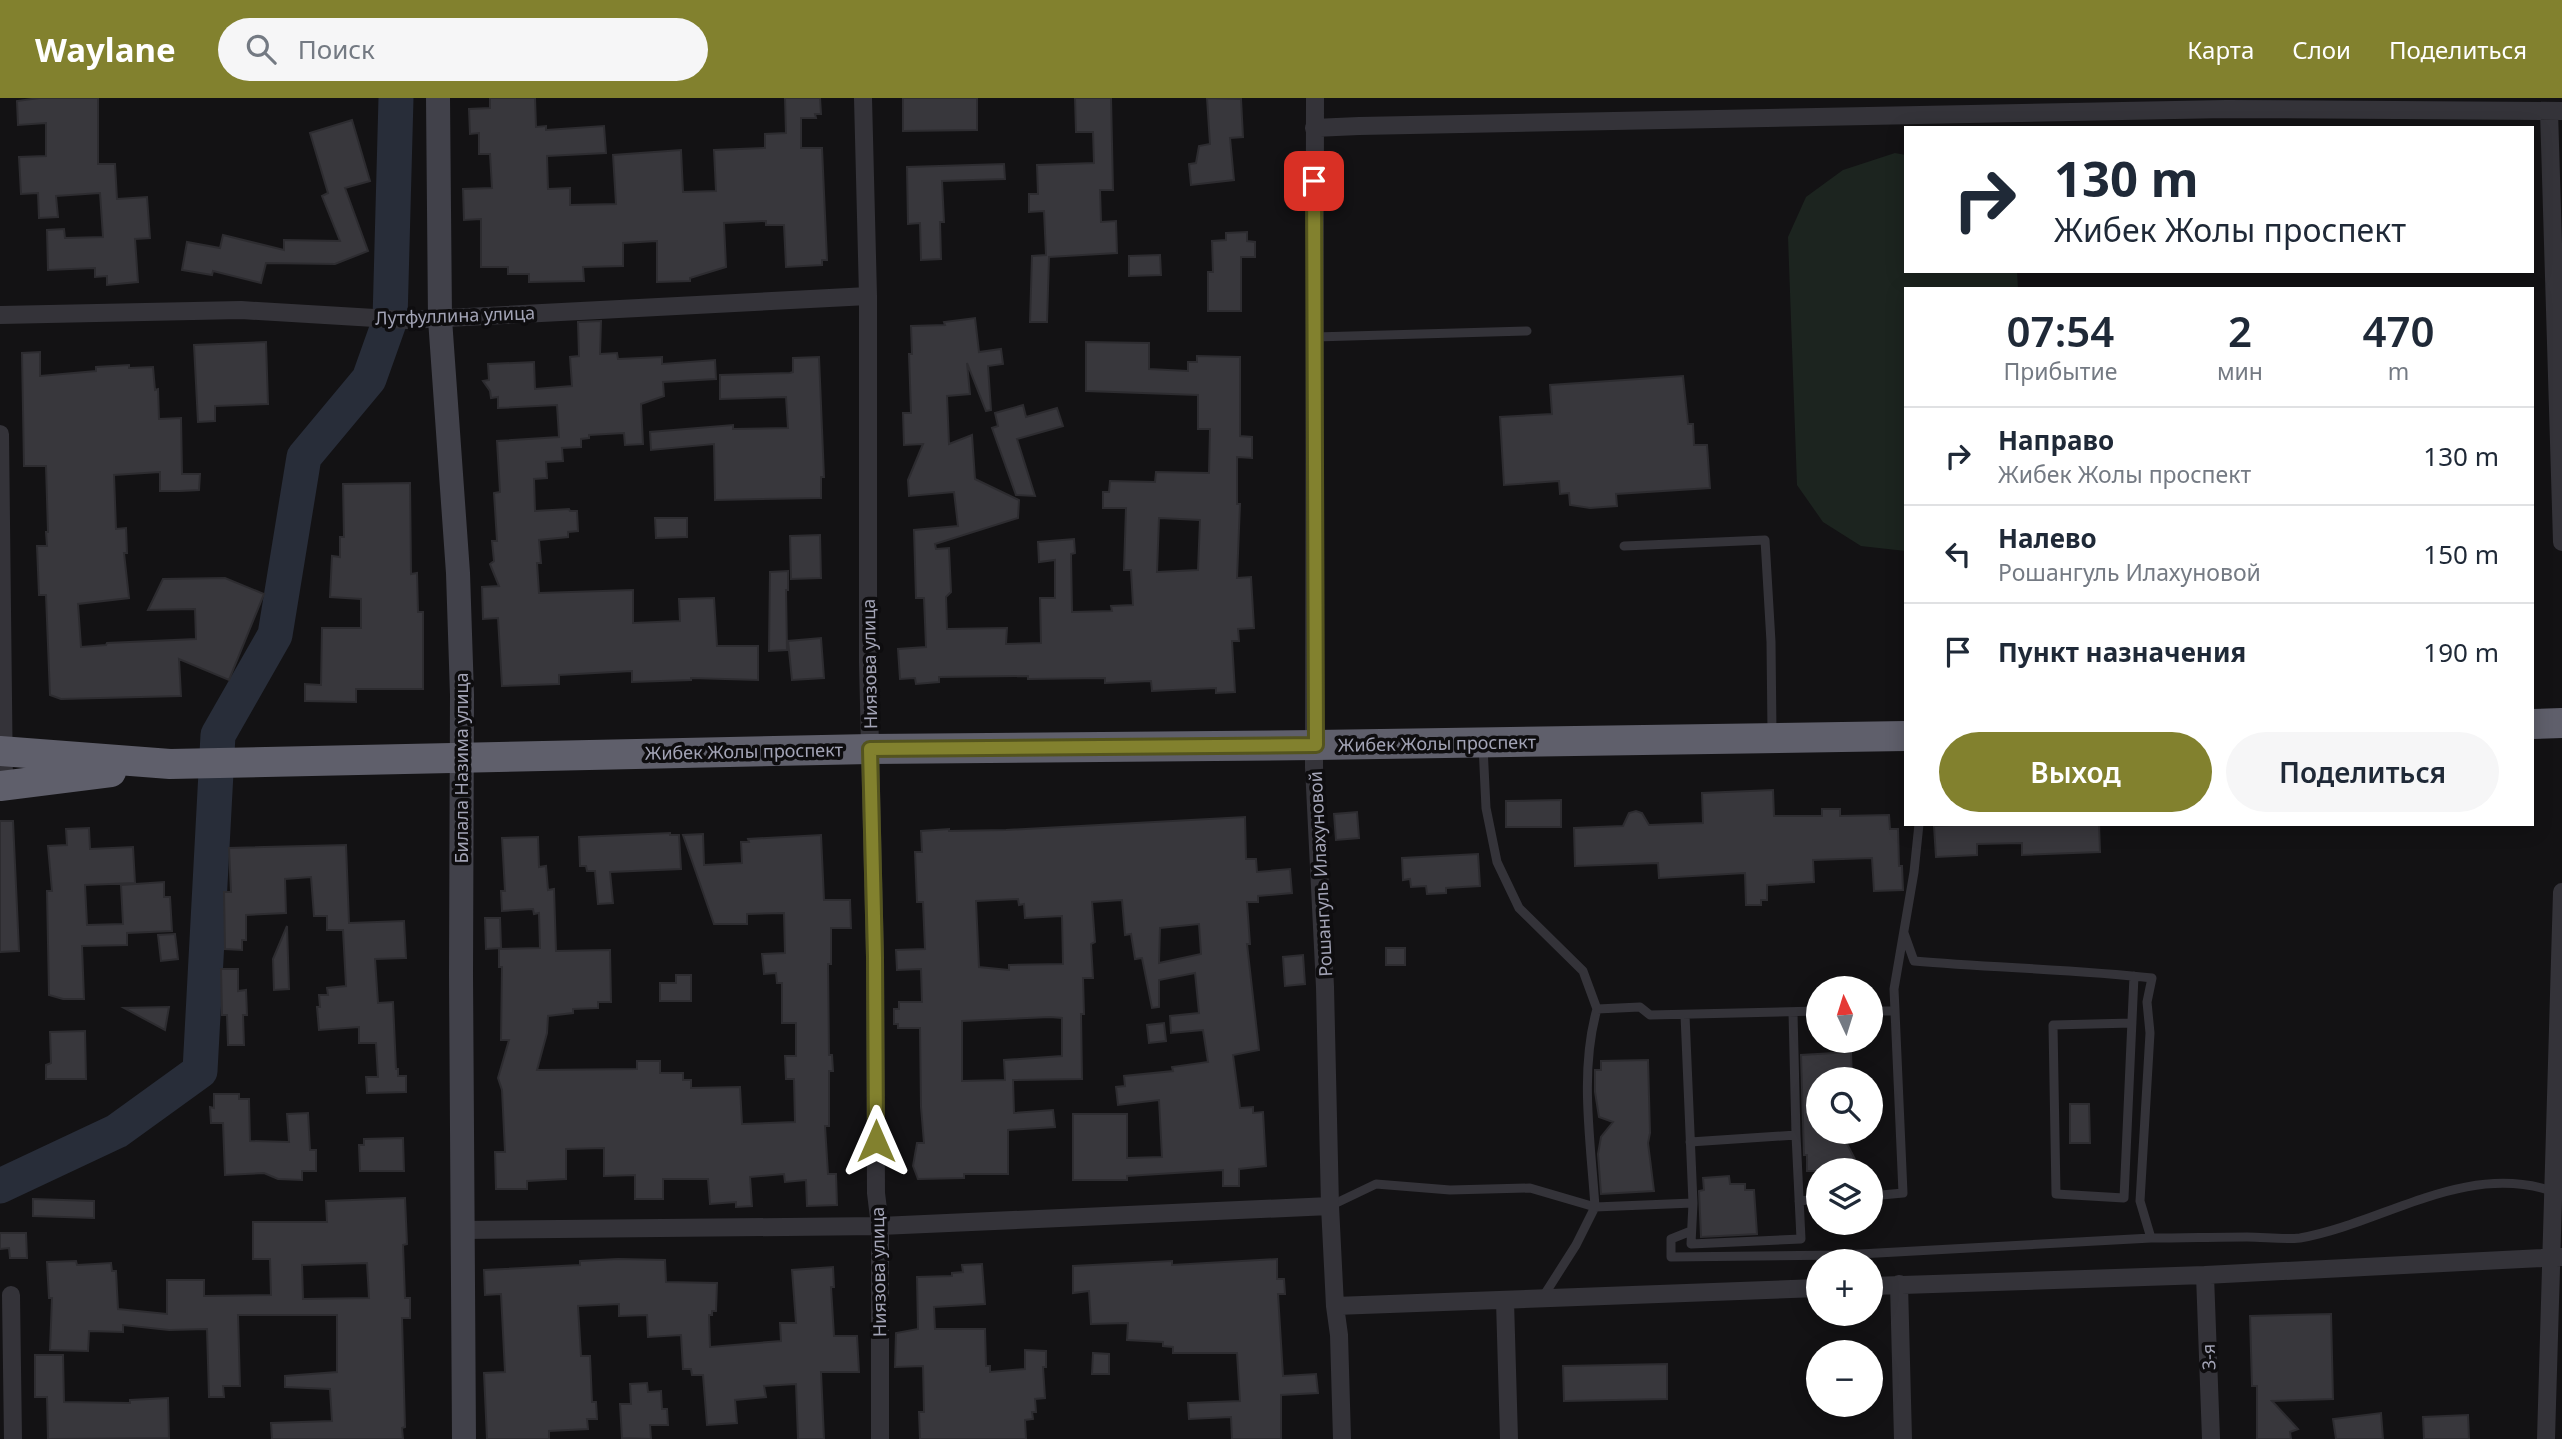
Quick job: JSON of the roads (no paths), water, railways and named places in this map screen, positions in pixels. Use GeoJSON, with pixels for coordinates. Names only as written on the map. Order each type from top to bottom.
{"type":"FeatureCollection","features":[{"type":"Feature","properties":{"kind":"highway"},"geometry":{"type":"LineString","coordinates":[[2534,724],[2562,723]]}},
{"type":"Feature","properties":{"kind":"highway","name":"Жибек Жолы проспект"},"geometry":{"type":"LineString","coordinates":[[2,751],[170,764],[242,764],[461,756],[870,749],[1904,737]]}},
{"type":"Feature","properties":{"kind":"highway","name":"Жибек Жолы проспект"},"geometry":{"type":"LineString","coordinates":[[2,786],[170,764]]}},
{"type":"Feature","properties":{"kind":"street","name":"Билала Назима улица"},"geometry":{"type":"LineString","coordinates":[[438,98],[440,319],[458,573],[462,695],[464,1439]]}},
{"type":"Feature","properties":{"kind":"street","name":"Ниязова улица"},"geometry":{"type":"LineString","coordinates":[[863,98],[869,296],[868,662],[875,957],[876,1193],[880,1226],[880,1439]]}},
{"type":"Feature","properties":{"kind":"street","name":"Рошангуль Илахуновой"},"geometry":{"type":"LineString","coordinates":[[1315,98],[1314,767],[1325,987],[1330,1206],[1339,1335],[1342,1439]]}},
{"type":"Feature","properties":{"kind":"street"},"geometry":{"type":"LineString","coordinates":[[1314,128],[2213,109],[2556,111],[2562,542]]}},
{"type":"Feature","properties":{"kind":"street","name":"Лутфуллина улица"},"geometry":{"type":"LineString","coordinates":[[0,315],[240,310],[408,320],[869,296]]}},
{"type":"Feature","properties":{"kind":"street"},"geometry":{"type":"LineString","coordinates":[[0,434],[2,786]]}},
{"type":"Feature","properties":{"kind":"street"},"geometry":{"type":"LineString","coordinates":[[2546,1439],[2556,1257],[2552,1191],[2562,892]]}},
{"type":"Feature","properties":{"kind":"street"},"geometry":{"type":"LineString","coordinates":[[463,1230],[880,1226],[1330,1206]]}},
{"type":"Feature","properties":{"kind":"street"},"geometry":{"type":"LineString","coordinates":[[1883,1285],[2206,1275],[2556,1257]]}},
{"type":"Feature","properties":{"kind":"street","name":"3-я"},"geometry":{"type":"LineString","coordinates":[[2206,1275],[2211,1439]]}},
{"type":"Feature","properties":{"kind":"street"},"geometry":{"type":"LineString","coordinates":[[1899,1284],[1903,1439]]}},
{"type":"Feature","properties":{"kind":"street"},"geometry":{"type":"LineString","coordinates":[[1335,1306],[1806,1289]]}},
{"type":"Feature","properties":{"kind":"street"},"geometry":{"type":"LineString","coordinates":[[11,1295],[13,1439]]}},
{"type":"Feature","properties":{"kind":"street"},"geometry":{"type":"LineString","coordinates":[[1505,1301],[1509,1439]]}},
{"type":"Feature","properties":{"kind":"lane"},"geometry":{"type":"LineString","coordinates":[[1315,337],[1527,331]]}},
{"type":"Feature","properties":{"kind":"lane"},"geometry":{"type":"LineString","coordinates":[[1624,546],[1765,540],[1772,738]]}},
{"type":"Feature","properties":{"kind":"lane"},"geometry":{"type":"LineString","coordinates":[[1483,743],[1486,808],[1497,862],[1520,908],[1583,971],[1597,1010],[1592,1026],[1587,1073],[1595,1207],[1576,1245],[1541,1300]]}},
{"type":"Feature","properties":{"kind":"lane"},"geometry":{"type":"LineString","coordinates":[[1883,1195],[1903,1194],[1894,989],[1919,826]]}},
{"type":"Feature","properties":{"kind":"lane"},"geometry":{"type":"LineString","coordinates":[[1904,933],[1914,961],[2152,978],[2147,1003],[2150,1033],[2140,1201],[2151,1238]]}},
{"type":"Feature","properties":{"kind":"lane"},"geometry":{"type":"LineString","coordinates":[[2132,1023],[2053,1025],[2056,1194],[2124,1198],[2132,1023],[2134,976]]}},
{"type":"Feature","properties":{"kind":"lane"},"geometry":{"type":"LineString","coordinates":[[1597,1010],[1640,1007],[1650,1015],[1806,1011]]}},
{"type":"Feature","properties":{"kind":"lane"},"geometry":{"type":"LineString","coordinates":[[1883,1010],[1895,1010]]}},
{"type":"Feature","properties":{"kind":"lane"},"geometry":{"type":"LineString","coordinates":[[1685,1015],[1693,1203],[1691,1244],[1801,1239],[1793,1012]]}},
{"type":"Feature","properties":{"kind":"lane"},"geometry":{"type":"LineString","coordinates":[[1690,1142],[1796,1135]]}},
{"type":"Feature","properties":{"kind":"lane"},"geometry":{"type":"LineString","coordinates":[[1691,1231],[1671,1239],[1671,1257],[1841,1255],[2151,1238],[2298,1238],[2345,1226],[2442,1193],[2490,1183],[2529,1184],[2552,1191]]}},
{"type":"Feature","properties":{"kind":"lane"},"geometry":{"type":"LineString","coordinates":[[1330,1206],[1376,1184],[1450,1190],[1530,1188],[1595,1207],[1693,1203]]}},
{"type":"Feature","properties":{"kind":"lane"},"geometry":{"type":"LineString","coordinates":[[1799,1201],[1806,1200]]}},
{"type":"Feature","properties":{"kind":"waterway"},"geometry":{"type":"LineString","coordinates":[[0,1186],[117,1131],[200,1071],[218,735],[275,635],[304,457],[369,379],[390,320],[396,98]]}}]}
